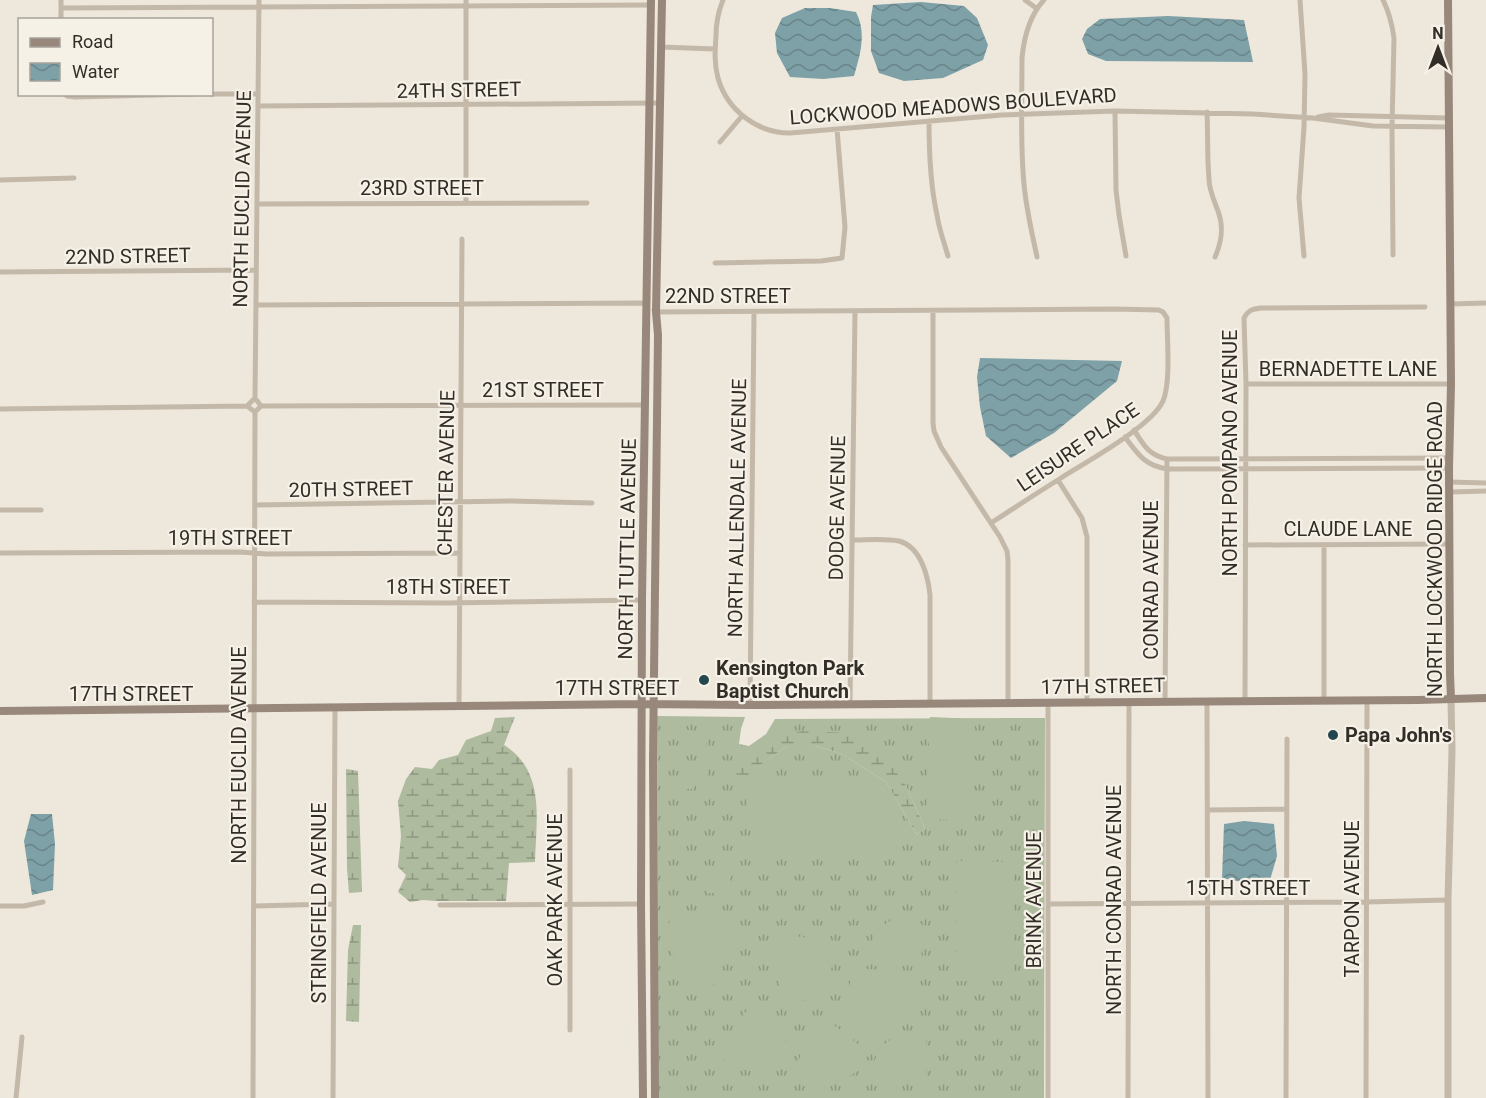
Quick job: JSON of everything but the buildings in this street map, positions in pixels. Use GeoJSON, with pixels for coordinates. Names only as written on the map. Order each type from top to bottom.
{"type":"FeatureCollection","features":[{"type":"Feature","properties":{"kind":"main road","name":"NORTH TUTTLE AVENUE"},"geometry":{"type":"LineString","coordinates":[[655,1098],[653,1083],[653,704],[658,335],[656,312],[662,0]]}},
{"type":"Feature","properties":{"kind":"main road","name":"NORTH LOCKWOOD RIDGE ROAD"},"geometry":{"type":"LineString","coordinates":[[1448,0],[1451,384],[1449,662],[1451,699]]}},
{"type":"Feature","properties":{"kind":"main road","name":"NORTH TUTTLE AVENUE"},"geometry":{"type":"LineString","coordinates":[[643,1098],[642,600],[651,3]]}},
{"type":"Feature","properties":{"kind":"main road","name":"17TH STREET"},"geometry":{"type":"LineString","coordinates":[[0,711],[1486,698]]}},
{"type":"Feature","properties":{"kind":"street"},"geometry":{"type":"LineString","coordinates":[[61,0],[61,18]]}},
{"type":"Feature","properties":{"kind":"street","name":"NORTH EUCLID AVENUE"},"geometry":{"type":"LineString","coordinates":[[255,398],[259,0]]}},
{"type":"Feature","properties":{"kind":"street"},"geometry":{"type":"LineString","coordinates":[[720,142],[742,116],[721,87],[716,69],[716,24],[723,0]]}},
{"type":"Feature","properties":{"kind":"street"},"geometry":{"type":"LineString","coordinates":[[1025,0],[1036,8]]}},
{"type":"Feature","properties":{"kind":"street"},"geometry":{"type":"LineString","coordinates":[[1037,257],[1024,184],[1022,58],[1027,31],[1036,8],[1044,0]]}},
{"type":"Feature","properties":{"kind":"street"},"geometry":{"type":"LineString","coordinates":[[1300,0],[1305,74],[1305,117],[1299,198],[1304,256]]}},
{"type":"Feature","properties":{"kind":"street"},"geometry":{"type":"LineString","coordinates":[[1383,0],[1393,25],[1394,38],[1393,255]]}},
{"type":"Feature","properties":{"kind":"street"},"geometry":{"type":"LineString","coordinates":[[466,3],[466,202]]}},
{"type":"Feature","properties":{"kind":"street"},"geometry":{"type":"LineString","coordinates":[[61,8],[651,3]]}},
{"type":"Feature","properties":{"kind":"street"},"geometry":{"type":"LineString","coordinates":[[661,48],[715,49]]}},
{"type":"Feature","properties":{"kind":"street"},"geometry":{"type":"LineString","coordinates":[[213,94],[258,94]]}},
{"type":"Feature","properties":{"kind":"street"},"geometry":{"type":"LineString","coordinates":[[67,96],[115,96]]}},
{"type":"Feature","properties":{"kind":"street","name":"24TH STREET"},"geometry":{"type":"LineString","coordinates":[[258,106],[659,103]]}},
{"type":"Feature","properties":{"kind":"street"},"geometry":{"type":"LineString","coordinates":[[1114,111],[1116,190],[1126,256]]}},
{"type":"Feature","properties":{"kind":"street","name":"LOCKWOOD MEADOWS BOULEVARD"},"geometry":{"type":"LineString","coordinates":[[742,116],[758,126],[790,133],[1022,114],[1114,111],[1207,112],[1305,117],[1392,127],[1449,128]]}},
{"type":"Feature","properties":{"kind":"street"},"geometry":{"type":"LineString","coordinates":[[1207,112],[1209,179],[1211,194],[1221,224],[1220,244],[1215,257]]}},
{"type":"Feature","properties":{"kind":"street","name":"LOCKWOOD MEADOWS BOULEVARD"},"geometry":{"type":"LineString","coordinates":[[1313,118],[1329,115],[1449,118]]}},
{"type":"Feature","properties":{"kind":"street"},"geometry":{"type":"LineString","coordinates":[[929,121],[932,190],[948,256]]}},
{"type":"Feature","properties":{"kind":"street"},"geometry":{"type":"LineString","coordinates":[[715,263],[821,261],[842,258],[845,227],[837,129]]}},
{"type":"Feature","properties":{"kind":"street"},"geometry":{"type":"LineString","coordinates":[[0,180],[74,178]]}},
{"type":"Feature","properties":{"kind":"street","name":"23RD STREET"},"geometry":{"type":"LineString","coordinates":[[257,204],[586,203]]}},
{"type":"Feature","properties":{"kind":"street","name":"CHESTER AVENUE"},"geometry":{"type":"LineString","coordinates":[[459,706],[462,239]]}},
{"type":"Feature","properties":{"kind":"street","name":"22ND STREET"},"geometry":{"type":"LineString","coordinates":[[0,272],[255,270]]}},
{"type":"Feature","properties":{"kind":"street","name":"22ND STREET"},"geometry":{"type":"LineString","coordinates":[[256,305],[645,303],[656,312],[1159,309],[1165,314]]}},
{"type":"Feature","properties":{"kind":"street"},"geometry":{"type":"LineString","coordinates":[[1450,304],[1486,303]]}},
{"type":"Feature","properties":{"kind":"street","name":"NORTH POMPANO AVENUE"},"geometry":{"type":"LineString","coordinates":[[1245,701],[1246,384],[1244,318],[1247,312],[1253,309],[1425,307]]}},
{"type":"Feature","properties":{"kind":"street","name":"DODGE AVENUE"},"geometry":{"type":"LineString","coordinates":[[850,704],[855,311]]}},
{"type":"Feature","properties":{"kind":"street"},"geometry":{"type":"LineString","coordinates":[[933,311],[932,411],[934,431],[941,447],[1004,543],[1008,560],[1008,703]]}},
{"type":"Feature","properties":{"kind":"street","name":"NORTH ALLENDALE AVENUE"},"geometry":{"type":"LineString","coordinates":[[750,705],[754,312]]}},
{"type":"Feature","properties":{"kind":"street","name":"LEISURE PLACE"},"geometry":{"type":"LineString","coordinates":[[991,523],[1125,437],[1154,414],[1165,394],[1167,379],[1167,318],[1165,314]]}},
{"type":"Feature","properties":{"kind":"street","name":"BERNADETTE LANE"},"geometry":{"type":"LineString","coordinates":[[1246,384],[1451,384]]}},
{"type":"Feature","properties":{"kind":"street"},"geometry":{"type":"LineString","coordinates":[[0,409],[247,406],[255,412],[261,406],[255,398],[247,406]]}},
{"type":"Feature","properties":{"kind":"street","name":"21ST STREET"},"geometry":{"type":"LineString","coordinates":[[261,406],[645,405]]}},
{"type":"Feature","properties":{"kind":"street","name":"NORTH EUCLID AVENUE"},"geometry":{"type":"LineString","coordinates":[[253,1098],[255,412]]}},
{"type":"Feature","properties":{"kind":"street"},"geometry":{"type":"LineString","coordinates":[[1134,430],[1148,451],[1167,459],[1449,458]]}},
{"type":"Feature","properties":{"kind":"street"},"geometry":{"type":"LineString","coordinates":[[1125,437],[1140,457],[1158,467],[1167,469],[1449,468]]}},
{"type":"Feature","properties":{"kind":"street","name":"CONRAD AVENUE"},"geometry":{"type":"LineString","coordinates":[[1165,702],[1167,459]]}},
{"type":"Feature","properties":{"kind":"street"},"geometry":{"type":"LineString","coordinates":[[1058,480],[1082,518],[1087,537],[1087,702]]}},
{"type":"Feature","properties":{"kind":"street"},"geometry":{"type":"LineString","coordinates":[[1449,482],[1486,483]]}},
{"type":"Feature","properties":{"kind":"street"},"geometry":{"type":"LineString","coordinates":[[1450,492],[1486,491]]}},
{"type":"Feature","properties":{"kind":"street","name":"20TH STREET"},"geometry":{"type":"LineString","coordinates":[[255,505],[511,501],[592,503]]}},
{"type":"Feature","properties":{"kind":"street"},"geometry":{"type":"LineString","coordinates":[[0,510],[41,510]]}},
{"type":"Feature","properties":{"kind":"street"},"geometry":{"type":"LineString","coordinates":[[852,540],[902,542],[913,550],[923,566],[930,596],[930,704]]}},
{"type":"Feature","properties":{"kind":"street","name":"CLAUDE LANE"},"geometry":{"type":"LineString","coordinates":[[1245,545],[1450,544]]}},
{"type":"Feature","properties":{"kind":"street"},"geometry":{"type":"LineString","coordinates":[[1324,545],[1324,700]]}},
{"type":"Feature","properties":{"kind":"street","name":"19TH STREET"},"geometry":{"type":"LineString","coordinates":[[0,553],[460,553]]}},
{"type":"Feature","properties":{"kind":"street","name":"18TH STREET"},"geometry":{"type":"LineString","coordinates":[[254,602],[642,600]]}},
{"type":"Feature","properties":{"kind":"street","name":"NORTH LOCKWOOD RIDGE ROAD"},"geometry":{"type":"LineString","coordinates":[[1448,1098],[1451,699]]}},
{"type":"Feature","properties":{"kind":"street","name":"TARPON AVENUE"},"geometry":{"type":"LineString","coordinates":[[1366,1098],[1367,700]]}},
{"type":"Feature","properties":{"kind":"street"},"geometry":{"type":"LineString","coordinates":[[1207,701],[1208,1098]]}},
{"type":"Feature","properties":{"kind":"street","name":"NORTH CONRAD AVENUE"},"geometry":{"type":"LineString","coordinates":[[1128,1098],[1129,702]]}},
{"type":"Feature","properties":{"kind":"street","name":"BRINK AVENUE"},"geometry":{"type":"LineString","coordinates":[[1048,703],[1048,1098]]}},
{"type":"Feature","properties":{"kind":"street","name":"STRINGFIELD AVENUE"},"geometry":{"type":"LineString","coordinates":[[333,1098],[335,708]]}},
{"type":"Feature","properties":{"kind":"street"},"geometry":{"type":"LineString","coordinates":[[1287,740],[1287,1098]]}},
{"type":"Feature","properties":{"kind":"street","name":"OAK PARK AVENUE"},"geometry":{"type":"LineString","coordinates":[[570,770],[570,1030]]}},
{"type":"Feature","properties":{"kind":"street"},"geometry":{"type":"LineString","coordinates":[[1208,810],[1287,809]]}},
{"type":"Feature","properties":{"kind":"street","name":"15TH STREET"},"geometry":{"type":"LineString","coordinates":[[1049,904],[1448,900]]}},
{"type":"Feature","properties":{"kind":"street"},"geometry":{"type":"LineString","coordinates":[[0,906],[24,906],[44,902]]}},
{"type":"Feature","properties":{"kind":"street"},"geometry":{"type":"LineString","coordinates":[[254,906],[334,904]]}},
{"type":"Feature","properties":{"kind":"street"},"geometry":{"type":"LineString","coordinates":[[440,905],[641,904]]}},
{"type":"Feature","properties":{"kind":"street"},"geometry":{"type":"LineString","coordinates":[[16,1098],[22,1037]]}},
{"type":"Feature","properties":{"kind":"green space"},"geometry":{"type":"Polygon","coordinates":[[[657,716],[745,717],[739,744],[749,746],[766,734],[775,719],[1045,718],[1044,1098],[658,1098],[657,716]],[[802,731],[759,766],[787,746],[815,746],[840,753],[886,782],[917,835],[925,828],[906,786],[802,731]]]}},
{"type":"Feature","properties":{"kind":"green space"},"geometry":{"type":"Polygon","coordinates":[[[515,717],[504,745],[527,768],[533,782],[537,813],[535,862],[509,863],[506,901],[423,900],[410,902],[398,892],[406,875],[398,867],[401,836],[398,801],[406,779],[415,767],[432,769],[439,760],[458,755],[466,740],[491,731],[495,718],[515,717]]]}},
{"type":"Feature","properties":{"kind":"green space"},"geometry":{"type":"Polygon","coordinates":[[[930,717],[975,719],[971,821],[926,819],[930,717]]]}},
{"type":"Feature","properties":{"kind":"green space"},"geometry":{"type":"Polygon","coordinates":[[[681,730],[692,730],[693,753],[682,753],[681,730]]]}},
{"type":"Feature","properties":{"kind":"green space"},"geometry":{"type":"Polygon","coordinates":[[[696,730],[706,730],[707,753],[696,753],[696,730]]]}},
{"type":"Feature","properties":{"kind":"green space"},"geometry":{"type":"Polygon","coordinates":[[[802,731],[853,733],[888,760],[906,786],[925,828],[917,835],[886,782],[840,753],[815,746],[787,746],[759,766],[749,783],[737,784],[729,776],[744,759],[771,739],[802,731]]]}},
{"type":"Feature","properties":{"kind":"green space"},"geometry":{"type":"Polygon","coordinates":[[[682,766],[692,766],[693,789],[682,789],[682,766]]]}},
{"type":"Feature","properties":{"kind":"green space"},"geometry":{"type":"Polygon","coordinates":[[[696,766],[707,766],[707,788],[696,789],[696,766]]]}},
{"type":"Feature","properties":{"kind":"green space"},"geometry":{"type":"Polygon","coordinates":[[[346,769],[358,771],[362,892],[349,893],[347,868],[346,769]]]}},
{"type":"Feature","properties":{"kind":"green space"},"geometry":{"type":"Polygon","coordinates":[[[869,778],[886,787],[891,793],[898,807],[903,834],[870,855],[769,856],[754,852],[753,838],[762,828],[762,821],[748,810],[746,790],[756,779],[869,778]]]}},
{"type":"Feature","properties":{"kind":"green space"},"geometry":{"type":"Polygon","coordinates":[[[957,861],[1013,862],[1014,981],[957,981],[957,861]]]}},
{"type":"Feature","properties":{"kind":"green space"},"geometry":{"type":"Polygon","coordinates":[[[718,864],[731,867],[732,893],[708,893],[708,886],[718,864]]]}},
{"type":"Feature","properties":{"kind":"green space"},"geometry":{"type":"Polygon","coordinates":[[[913,915],[925,928],[920,964],[915,967],[875,959],[869,946],[881,927],[891,920],[913,915]]]}},
{"type":"Feature","properties":{"kind":"green space"},"geometry":{"type":"Polygon","coordinates":[[[670,918],[725,919],[735,933],[735,943],[711,989],[690,978],[676,962],[669,942],[670,918]]]}},
{"type":"Feature","properties":{"kind":"green space"},"geometry":{"type":"Polygon","coordinates":[[[353,925],[361,925],[359,1022],[346,1021],[348,950],[353,925]]]}},
{"type":"Feature","properties":{"kind":"green space"},"geometry":{"type":"Polygon","coordinates":[[[786,935],[835,941],[835,947],[832,967],[823,985],[807,998],[784,1006],[771,951],[786,935]]]}},
{"type":"Feature","properties":{"kind":"green space"},"geometry":{"type":"Polygon","coordinates":[[[863,970],[881,970],[920,990],[916,1002],[901,1020],[880,1031],[857,1033],[845,1030],[850,982],[863,970]]]}},
{"type":"Feature","properties":{"kind":"green space"},"geometry":{"type":"Polygon","coordinates":[[[761,1009],[795,1053],[786,1062],[767,1072],[756,1072],[735,1066],[715,1054],[747,1010],[761,1009]]]}},
{"type":"Feature","properties":{"kind":"green space"},"geometry":{"type":"Polygon","coordinates":[[[825,1018],[869,1053],[858,1071],[840,1081],[812,1086],[790,1077],[812,1021],[825,1018]]]}},
{"type":"Feature","properties":{"kind":"green space"},"geometry":{"type":"Polygon","coordinates":[[[917,1034],[926,1036],[926,1083],[871,1082],[875,1061],[882,1047],[895,1038],[917,1034]]]}},
{"type":"Feature","properties":{"kind":"water"},"geometry":{"type":"Polygon","coordinates":[[[921,2],[964,6],[977,18],[988,45],[983,60],[943,78],[904,81],[879,73],[871,51],[873,5],[921,2]]]}},
{"type":"Feature","properties":{"kind":"water"},"geometry":{"type":"Polygon","coordinates":[[[805,8],[830,8],[856,12],[862,36],[854,76],[823,79],[790,77],[777,53],[775,33],[782,18],[805,8]]]}},
{"type":"Feature","properties":{"kind":"water"},"geometry":{"type":"Polygon","coordinates":[[[1168,16],[1244,20],[1253,62],[1106,61],[1088,54],[1082,39],[1087,29],[1100,19],[1168,16]]]}},
{"type":"Feature","properties":{"kind":"water"},"geometry":{"type":"Polygon","coordinates":[[[980,358],[1122,361],[1117,381],[1054,433],[1011,458],[986,436],[977,377],[980,358]]]}},
{"type":"Feature","properties":{"kind":"water"},"geometry":{"type":"Polygon","coordinates":[[[31,814],[52,814],[55,844],[53,890],[32,895],[24,841],[31,814]]]}},
{"type":"Feature","properties":{"kind":"water"},"geometry":{"type":"Polygon","coordinates":[[[1244,821],[1274,824],[1277,856],[1270,880],[1247,883],[1222,878],[1224,824],[1244,821]]]}},
{"type":"Feature","properties":{"kind":"place","name":"Kensington Park Baptist Church"},"geometry":{"type":"Point","coordinates":[704,680]}},
{"type":"Feature","properties":{"kind":"place","name":"Papa John's"},"geometry":{"type":"Point","coordinates":[1333,735]}}]}
